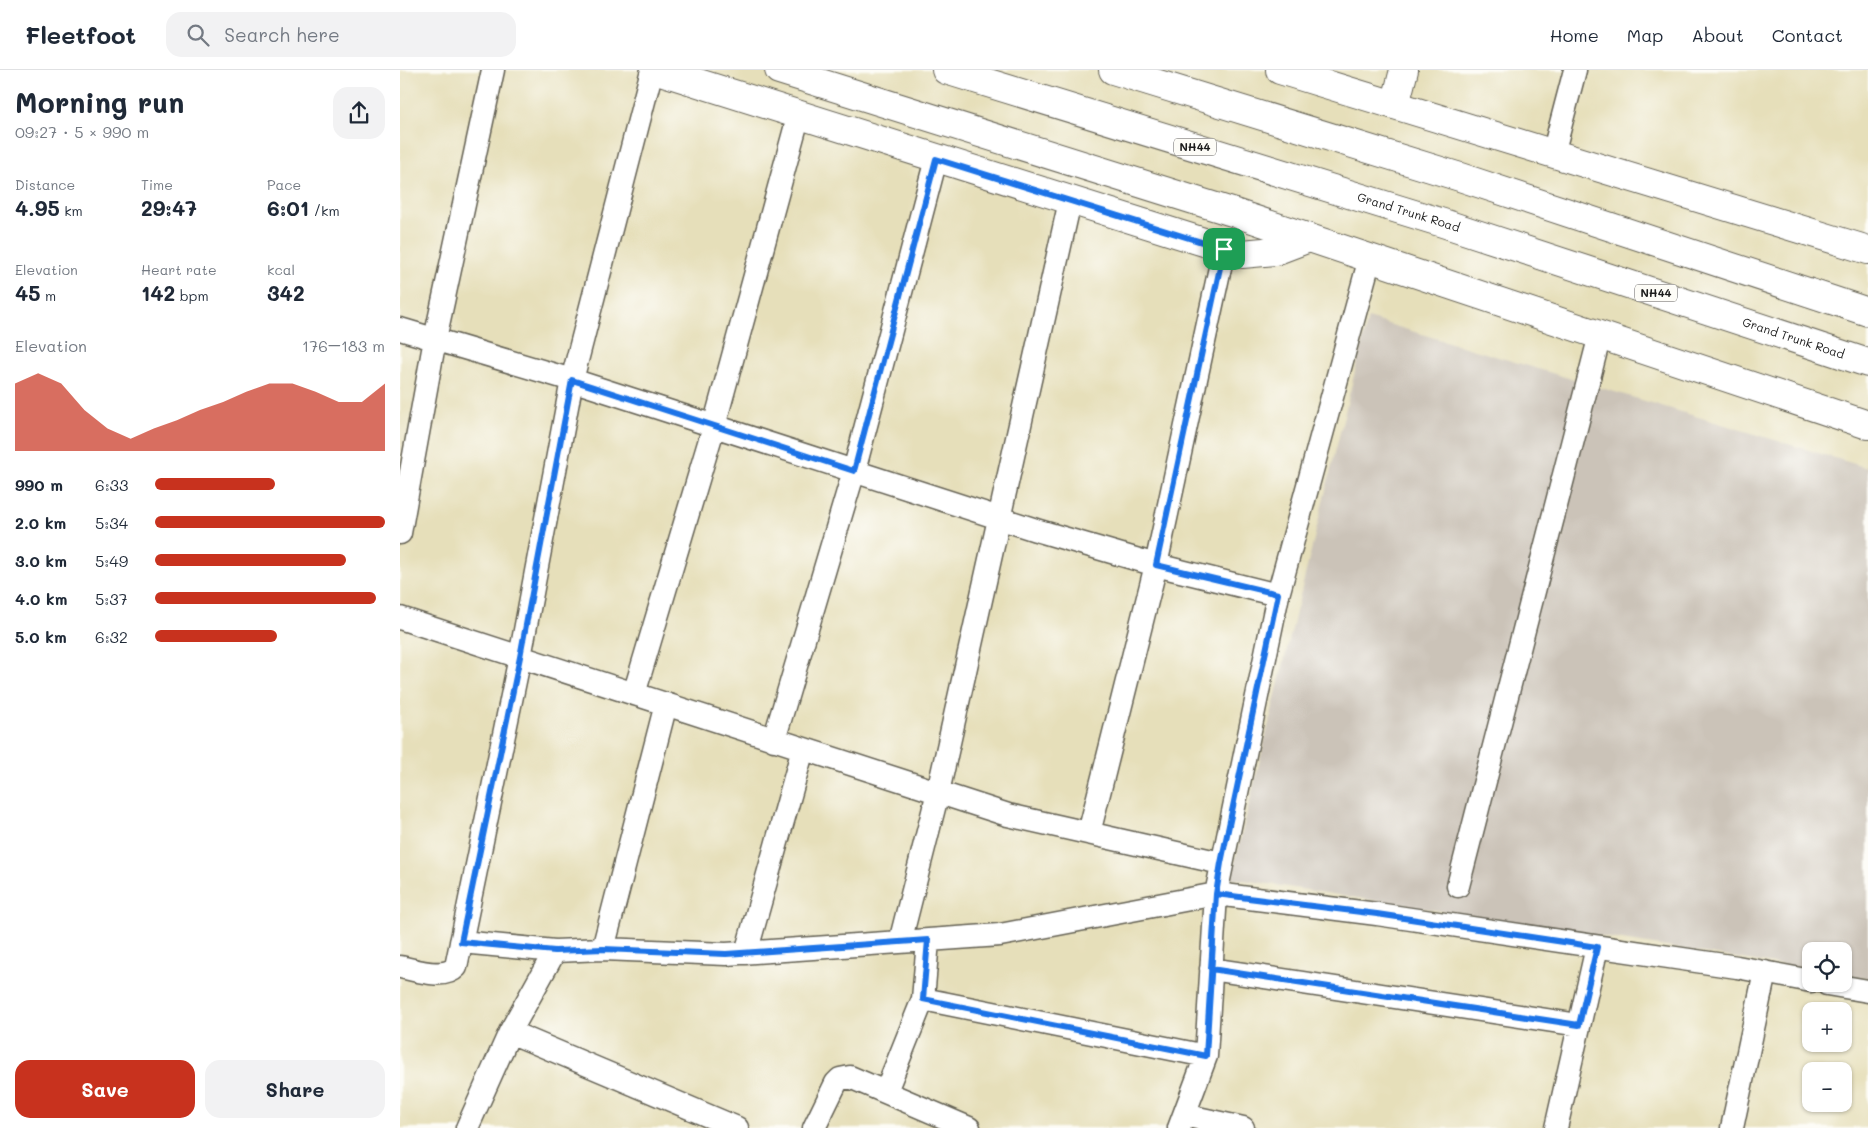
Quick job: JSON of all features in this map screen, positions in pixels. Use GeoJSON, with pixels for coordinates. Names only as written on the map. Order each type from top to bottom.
{"type":"FeatureCollection","features":[{"type":"Feature","properties":{"kind":"main road"},"geometry":{"type":"LineString","coordinates":[[657,70],[1242,254],[1275,251],[1309,238]]}},
{"type":"Feature","properties":{"kind":"main road"},"geometry":{"type":"LineString","coordinates":[[779,70],[1309,238],[1868,425]]}},
{"type":"Feature","properties":{"kind":"main road","name":"Grand Trunk Road"},"geometry":{"type":"LineString","coordinates":[[946,70],[1443,223],[1868,363]]}},
{"type":"Feature","properties":{"kind":"main road"},"geometry":{"type":"LineString","coordinates":[[1113,70],[1460,177],[1868,312]]}},
{"type":"Feature","properties":{"kind":"main road"},"geometry":{"type":"LineString","coordinates":[[1280,70],[1323,76],[1395,105],[1868,250]]}},
{"type":"Feature","properties":{"kind":"main road"},"geometry":{"type":"LineString","coordinates":[[1395,105],[1404,70]]}},
{"type":"Feature","properties":{"kind":"street"},"geometry":{"type":"LineString","coordinates":[[400,532],[435,340],[493,70]]}},
{"type":"Feature","properties":{"kind":"street"},"geometry":{"type":"LineString","coordinates":[[400,967],[442,974],[452,972],[456,967],[520,657],[572,380],[652,70]]}},
{"type":"Feature","properties":{"kind":"street"},"geometry":{"type":"LineString","coordinates":[[1554,154],[1575,70]]}},
{"type":"Feature","properties":{"kind":"street"},"geometry":{"type":"LineString","coordinates":[[634,694],[714,426],[798,114]]}},
{"type":"Feature","properties":{"kind":"street"},"geometry":{"type":"LineString","coordinates":[[774,740],[854,471],[936,159]]}},
{"type":"Feature","properties":{"kind":"street"},"geometry":{"type":"LineString","coordinates":[[900,942],[938,792],[1070,201]]}},
{"type":"Feature","properties":{"kind":"street"},"geometry":{"type":"LineString","coordinates":[[1088,833],[1156,565],[1224,249]]}},
{"type":"Feature","properties":{"kind":"street"},"geometry":{"type":"LineString","coordinates":[[1243,1128],[1182,1122],[1206,1056],[1216,894],[1278,594],[1370,258]]}},
{"type":"Feature","properties":{"kind":"street"},"geometry":{"type":"LineString","coordinates":[[400,329],[572,380],[1000,518],[1156,565],[1278,594]]}},
{"type":"Feature","properties":{"kind":"street"},"geometry":{"type":"LineString","coordinates":[[1458,886],[1600,335]]}},
{"type":"Feature","properties":{"kind":"street"},"geometry":{"type":"LineString","coordinates":[[400,618],[1008,815],[1221,863]]}},
{"type":"Feature","properties":{"kind":"street"},"geometry":{"type":"LineString","coordinates":[[603,949],[666,704]]}},
{"type":"Feature","properties":{"kind":"street"},"geometry":{"type":"LineString","coordinates":[[746,953],[803,749]]}},
{"type":"Feature","properties":{"kind":"street"},"geometry":{"type":"LineString","coordinates":[[461,942],[555,951],[603,949],[726,954],[746,953],[1000,935],[1216,894],[1377,914],[1765,972],[1802,979]]}},
{"type":"Feature","properties":{"kind":"street"},"geometry":{"type":"LineString","coordinates":[[886,1091],[923,999],[928,940]]}},
{"type":"Feature","properties":{"kind":"street"},"geometry":{"type":"LineString","coordinates":[[1556,1128],[1597,947]]}},
{"type":"Feature","properties":{"kind":"street"},"geometry":{"type":"LineString","coordinates":[[467,1128],[510,1032],[555,951]]}},
{"type":"Feature","properties":{"kind":"street"},"geometry":{"type":"LineString","coordinates":[[1211,969],[1579,1025]]}},
{"type":"Feature","properties":{"kind":"street"},"geometry":{"type":"LineString","coordinates":[[1732,1128],[1765,972]]}},
{"type":"Feature","properties":{"kind":"street"},"geometry":{"type":"LineString","coordinates":[[1852,988],[1868,991]]}},
{"type":"Feature","properties":{"kind":"street"},"geometry":{"type":"LineString","coordinates":[[923,999],[1206,1056]]}},
{"type":"Feature","properties":{"kind":"street"},"geometry":{"type":"LineString","coordinates":[[510,1032],[737,1128]]}},
{"type":"Feature","properties":{"kind":"street"},"geometry":{"type":"LineString","coordinates":[[814,1128],[840,1079],[850,1077],[969,1128]]}},
{"type":"Feature","properties":{"kind":"shaded area"},"geometry":{"type":"Polygon","coordinates":[[[1368,318],[1868,468],[1868,979],[1852,976],[1852,942],[1802,942],[1802,969],[1231,878],[1368,318]]]}},
{"type":"Feature","properties":{"kind":"route"},"geometry":{"type":"LineString","coordinates":[[1224,249],[936,159],[854,471],[572,380],[520,657],[461,942],[555,951],[603,949],[726,954],[928,940],[923,999],[1206,1056],[1216,894],[1377,914],[1597,947],[1579,1025],[1211,969],[1216,894],[1221,863],[1278,594],[1156,565],[1224,249]]}}]}
